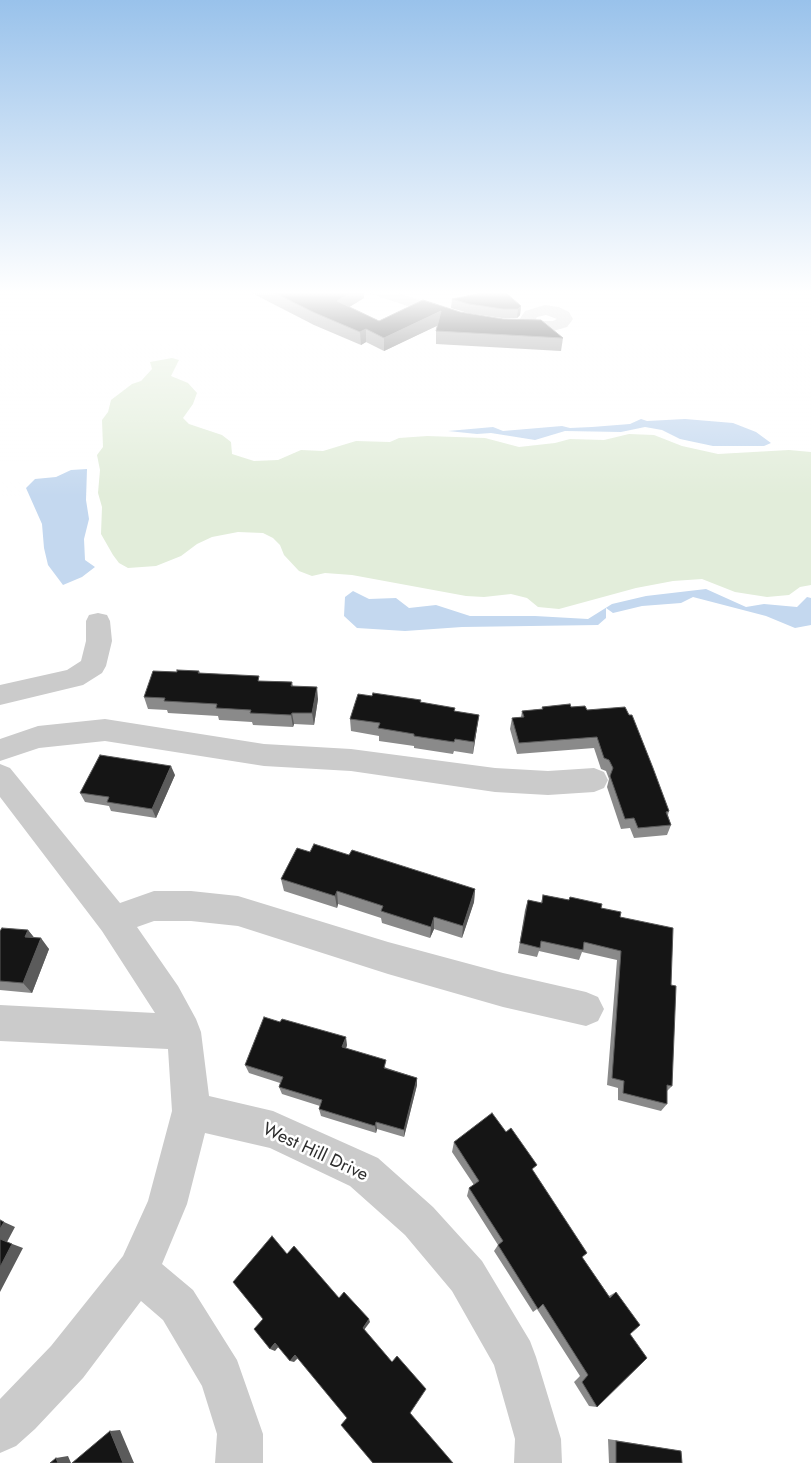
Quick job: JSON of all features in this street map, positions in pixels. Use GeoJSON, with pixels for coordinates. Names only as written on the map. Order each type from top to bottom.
{"type":"FeatureCollection","features":[{"type":"Feature","properties":{"kind":"street"},"geometry":{"type":"LineString","coordinates":[[0,696],[74,678],[93,666],[99,641],[98,621]]}},
{"type":"Feature","properties":{"kind":"street"},"geometry":{"type":"LineString","coordinates":[[0,750],[38,737],[105,730],[264,755],[351,760],[495,780],[548,782],[594,780]]}},
{"type":"Feature","properties":{"kind":"street"},"geometry":{"type":"LineString","coordinates":[[0,776],[114,920],[166,998],[183,1032],[188,1064],[191,1111],[167,1204],[138,1271],[67,1362],[19,1413],[0,1430]]}},
{"type":"Feature","properties":{"kind":"street"},"geometry":{"type":"LineString","coordinates":[[114,920],[154,906],[191,906],[238,911],[503,990],[586,1009]]}},
{"type":"Feature","properties":{"kind":"street"},"geometry":{"type":"LineString","coordinates":[[0,1023],[183,1032]]}},
{"type":"Feature","properties":{"kind":"street","name":"West Hill Drive"},"geometry":{"type":"LineString","coordinates":[[191,1111],[274,1130],[364,1172],[420,1221],[467,1276],[514,1357],[538,1439],[538,1463]]}},
{"type":"Feature","properties":{"kind":"street"},"geometry":{"type":"LineString","coordinates":[[138,1271],[178,1305],[221,1376],[240,1434],[239,1463]]}},
{"type":"Feature","properties":{"kind":"green space"},"geometry":{"type":"Polygon","coordinates":[[[165,359],[179,360],[171,376],[188,383],[197,393],[193,404],[183,418],[189,424],[222,435],[231,442],[232,454],[254,461],[278,460],[301,450],[323,451],[356,441],[390,442],[399,438],[427,436],[485,438],[519,447],[555,443],[570,439],[604,440],[629,434],[654,435],[682,446],[718,454],[789,450],[811,452],[811,585],[800,587],[789,595],[767,597],[735,592],[702,579],[673,581],[636,588],[559,609],[538,607],[527,598],[511,594],[484,597],[466,596],[352,575],[325,573],[312,576],[299,571],[284,555],[280,545],[273,538],[263,533],[238,532],[212,537],[197,544],[181,556],[156,566],[128,568],[119,563],[101,534],[102,507],[98,493],[100,470],[97,455],[103,447],[102,420],[108,412],[111,400],[132,384],[141,381],[152,369],[150,362],[165,359]]]}},
{"type":"Feature","properties":{"kind":"water"},"geometry":{"type":"Polygon","coordinates":[[[641,419],[647,421],[685,419],[733,423],[756,432],[771,443],[764,446],[713,446],[680,439],[662,430],[645,427],[621,432],[565,431],[535,440],[491,433],[477,434],[448,431],[493,427],[503,431],[562,426],[570,428],[592,427],[630,424],[641,419]]]}},
{"type":"Feature","properties":{"kind":"water"},"geometry":{"type":"Polygon","coordinates":[[[87,469],[86,500],[89,519],[84,539],[85,560],[95,567],[82,577],[63,585],[48,565],[42,524],[26,488],[35,479],[56,477],[71,470],[87,469]]]}},
{"type":"Feature","properties":{"kind":"water"},"geometry":{"type":"Polygon","coordinates":[[[706,589],[746,607],[764,604],[797,607],[807,597],[811,598],[811,625],[795,628],[766,616],[693,597],[681,603],[642,606],[613,613],[606,608],[606,618],[598,625],[462,627],[405,631],[357,628],[344,616],[345,597],[353,591],[369,599],[396,598],[409,608],[436,605],[470,616],[535,616],[588,619],[612,604],[646,596],[706,589]]]}},
{"type":"Feature","properties":{"kind":"building"},"geometry":{"type":"Polygon","coordinates":[[[177,670],[259,676],[258,681],[292,682],[291,686],[317,687],[312,713],[292,713],[291,715],[250,713],[251,710],[216,708],[217,704],[164,701],[165,698],[144,697],[153,671],[177,672],[177,670]]]}},
{"type":"Feature","properties":{"kind":"building"},"geometry":{"type":"Polygon","coordinates":[[[373,693],[421,700],[420,702],[455,708],[454,711],[479,715],[474,742],[455,739],[454,742],[414,736],[414,734],[378,728],[380,723],[350,719],[358,694],[372,696],[373,693]]]}},
{"type":"Feature","properties":{"kind":"building"},"geometry":{"type":"Polygon","coordinates":[[[570,704],[571,707],[585,706],[587,710],[625,707],[629,715],[632,715],[669,811],[666,812],[671,825],[638,828],[634,818],[625,819],[610,776],[613,768],[609,760],[604,758],[597,737],[519,743],[512,718],[524,717],[522,711],[570,704]]]}},
{"type":"Feature","properties":{"kind":"building"},"geometry":{"type":"Polygon","coordinates":[[[100,755],[171,766],[152,809],[107,802],[109,797],[80,793],[100,755]]]}},
{"type":"Feature","properties":{"kind":"building"},"geometry":{"type":"Polygon","coordinates":[[[314,844],[349,855],[352,850],[475,889],[463,926],[434,917],[431,927],[381,911],[383,906],[337,891],[335,896],[281,879],[297,848],[310,852],[314,844]]]}},
{"type":"Feature","properties":{"kind":"building"},"geometry":{"type":"Polygon","coordinates":[[[543,895],[569,900],[570,897],[602,904],[601,908],[621,912],[620,917],[673,928],[671,985],[676,986],[672,1086],[667,1085],[667,1104],[623,1093],[624,1081],[612,1078],[621,951],[584,942],[583,950],[541,941],[540,948],[520,943],[528,900],[542,903],[543,895]]]}},
{"type":"Feature","properties":{"kind":"building"},"geometry":{"type":"Polygon","coordinates":[[[2,928],[28,930],[25,937],[41,938],[23,983],[0,981],[0,931],[2,928]]]}},
{"type":"Feature","properties":{"kind":"building"},"geometry":{"type":"Polygon","coordinates":[[[264,1017],[280,1022],[282,1019],[346,1037],[342,1047],[386,1060],[384,1068],[417,1078],[404,1130],[376,1122],[375,1126],[319,1109],[322,1100],[279,1087],[283,1077],[245,1065],[264,1017]]]}},
{"type":"Feature","properties":{"kind":"building"},"geometry":{"type":"Polygon","coordinates":[[[492,1113],[506,1132],[511,1128],[537,1165],[532,1169],[587,1253],[582,1257],[610,1298],[616,1292],[640,1325],[630,1334],[647,1358],[597,1407],[582,1382],[588,1375],[543,1304],[538,1309],[498,1245],[503,1241],[469,1188],[479,1181],[454,1142],[492,1113]]]}},
{"type":"Feature","properties":{"kind":"building"},"geometry":{"type":"Polygon","coordinates":[[[0,1220],[4,1222],[0,1229],[0,1220]]]}},
{"type":"Feature","properties":{"kind":"building"},"geometry":{"type":"Polygon","coordinates":[[[272,1236],[287,1254],[294,1246],[339,1298],[344,1292],[369,1319],[363,1328],[392,1362],[397,1356],[426,1389],[410,1413],[453,1463],[373,1463],[341,1425],[347,1418],[295,1355],[290,1361],[275,1343],[270,1349],[254,1329],[263,1319],[233,1282],[272,1236]]]}},
{"type":"Feature","properties":{"kind":"building"},"geometry":{"type":"Polygon","coordinates":[[[0,1239],[12,1244],[0,1267],[0,1239]]]}},
{"type":"Feature","properties":{"kind":"building"},"geometry":{"type":"Polygon","coordinates":[[[110,1431],[123,1463],[72,1463],[110,1431]]]}},
{"type":"Feature","properties":{"kind":"building"},"geometry":{"type":"Polygon","coordinates":[[[616,1441],[681,1451],[682,1463],[616,1463],[616,1441]]]}},
{"type":"Feature","properties":{"kind":"building"},"geometry":{"type":"Polygon","coordinates":[[[56,1458],[58,1463],[50,1463],[56,1458]]]}}]}
